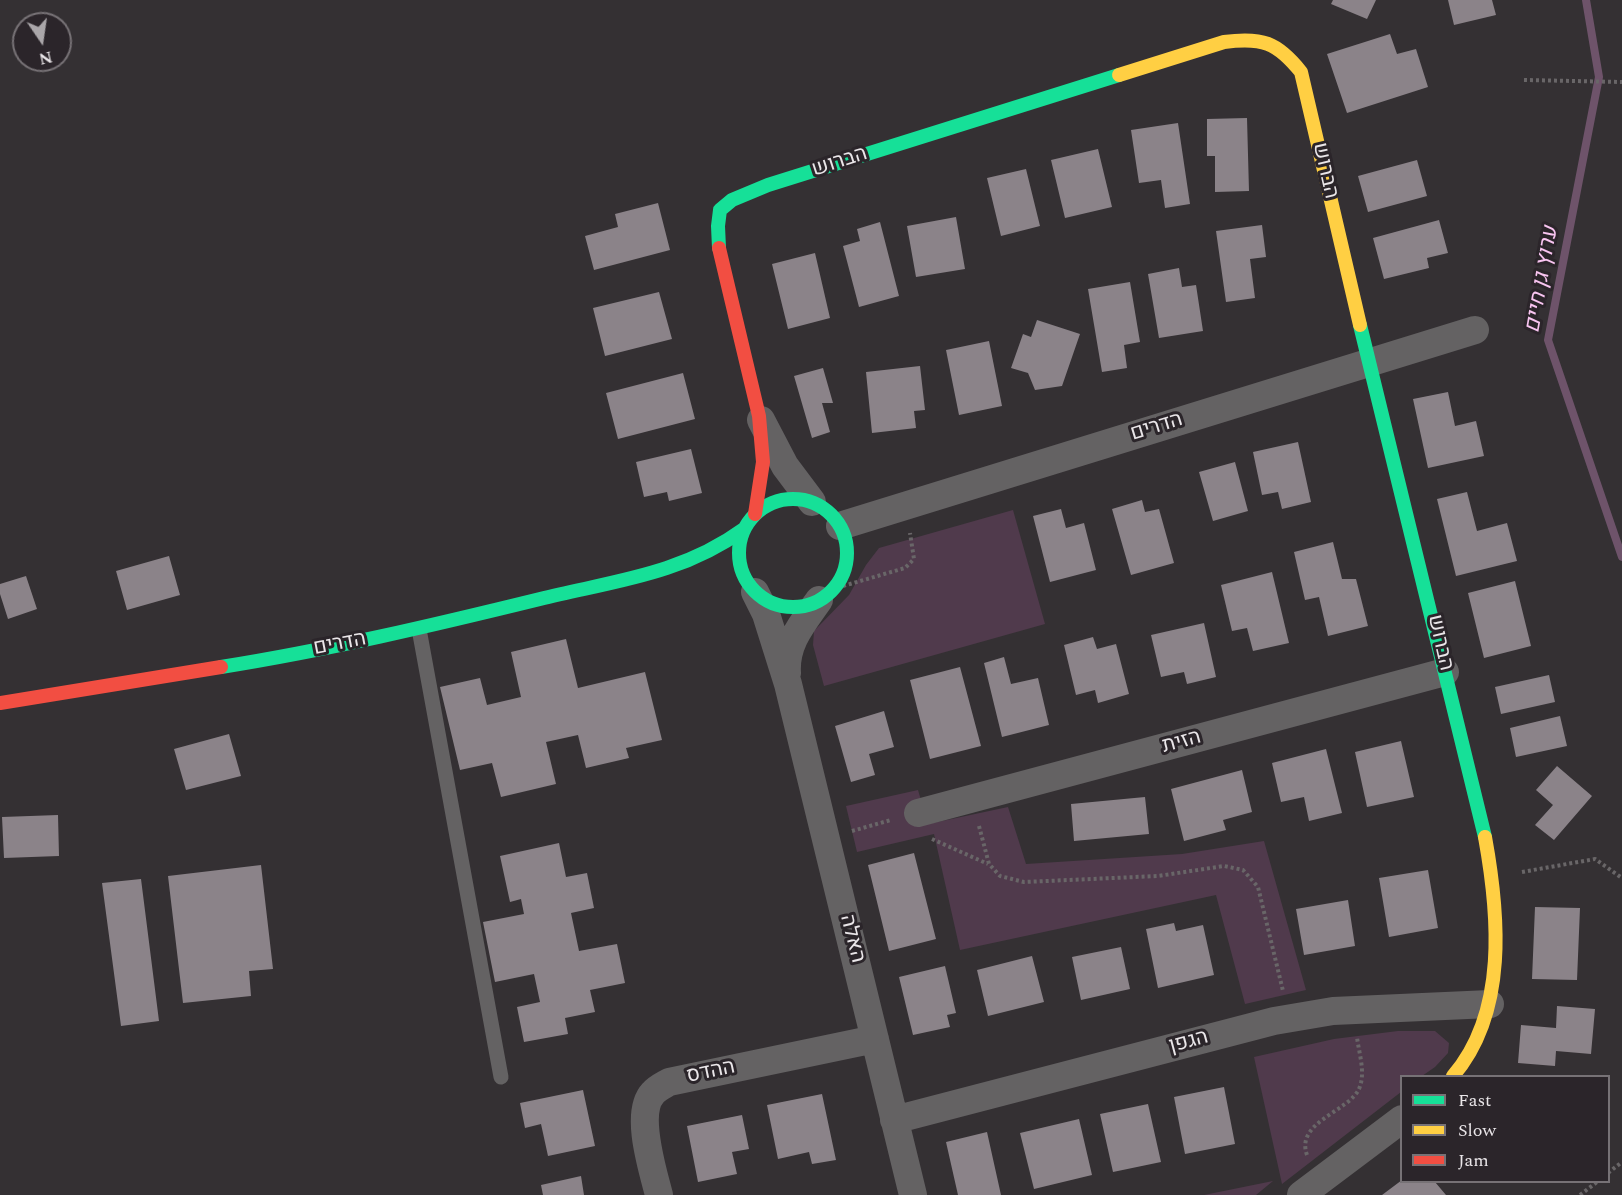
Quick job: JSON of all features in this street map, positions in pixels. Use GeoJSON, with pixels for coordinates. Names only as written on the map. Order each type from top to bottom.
{"type":"FeatureCollection","features":[{"type":"Feature","properties":{"kind":"street","name":"הברוש"},"geometry":{"type":"LineString","coordinates":[[755,514],[763,462],[759,416],[719,247],[720,210],[732,200],[768,185],[1224,42],[1248,38],[1271,43],[1291,58],[1301,72],[1485,839],[1492,878],[1495,924],[1490,1004],[1469,1056],[1455,1075]]}},
{"type":"Feature","properties":{"kind":"street","name":"הדרים"},"geometry":{"type":"LineString","coordinates":[[840,526],[1475,330]]}},
{"type":"Feature","properties":{"kind":"street","name":"הברוש"},"geometry":{"type":"LineString","coordinates":[[759,416],[785,466],[812,502]]}},
{"type":"Feature","properties":{"kind":"street"},"geometry":{"type":"LineString","coordinates":[[725,570],[769,602],[786,607],[803,606],[826,594],[843,575],[847,558],[846,542],[833,516],[812,502],[797,499],[782,500],[767,505],[755,514],[744,529],[739,542],[741,571],[751,588]]}},
{"type":"Feature","properties":{"kind":"street","name":"הדרים"},"geometry":{"type":"LineString","coordinates":[[0,703],[274,657],[419,629],[675,566],[713,551],[744,529]]}},
{"type":"Feature","properties":{"kind":"street","name":"הדרים"},"geometry":{"type":"LineString","coordinates":[[675,566],[698,564],[708,566]]}},
{"type":"Feature","properties":{"kind":"street","name":"האלה"},"geometry":{"type":"LineString","coordinates":[[751,588],[766,614],[788,684],[913,1195]]}},
{"type":"Feature","properties":{"kind":"street","name":"האלה"},"geometry":{"type":"LineString","coordinates":[[788,684],[789,647],[797,631],[826,594]]}},
{"type":"Feature","properties":{"kind":"street","name":"הזית"},"geometry":{"type":"LineString","coordinates":[[918,813],[1445,672]]}},
{"type":"Feature","properties":{"kind":"street","name":"הגפן"},"geometry":{"type":"LineString","coordinates":[[894,1120],[1274,1021],[1353,1010],[1490,1004]]}},
{"type":"Feature","properties":{"kind":"street","name":"ההדס"},"geometry":{"type":"LineString","coordinates":[[658,1195],[646,1137],[646,1110],[652,1093],[669,1082],[875,1039]]}},
{"type":"Feature","properties":{"kind":"street"},"geometry":{"type":"LineString","coordinates":[[1309,1189],[1400,1120]]}},
{"type":"Feature","properties":{"kind":"lane"},"geometry":{"type":"LineString","coordinates":[[419,629],[501,1077]]}},
{"type":"Feature","properties":{"kind":"path"},"geometry":{"type":"LineString","coordinates":[[1524,81],[1622,82]]}},
{"type":"Feature","properties":{"kind":"path"},"geometry":{"type":"LineString","coordinates":[[826,594],[905,568],[915,559],[906,506]]}},
{"type":"Feature","properties":{"kind":"path"},"geometry":{"type":"LineString","coordinates":[[972,799],[989,864],[1000,876],[1024,882],[1158,876],[1224,866],[1243,870],[1258,887],[1290,1018]]}},
{"type":"Feature","properties":{"kind":"path"},"geometry":{"type":"LineString","coordinates":[[1492,878],[1595,859],[1622,878]]}},
{"type":"Feature","properties":{"kind":"path"},"geometry":{"type":"LineString","coordinates":[[1309,1189],[1304,1147],[1308,1135],[1316,1125],[1355,1095],[1360,1086],[1362,1073],[1353,1010]]}},
{"type":"Feature","properties":{"kind":"path"},"geometry":{"type":"LineString","coordinates":[[1610,1171],[1622,1162]]}},
{"type":"Feature","properties":{"kind":"path"},"geometry":{"type":"LineString","coordinates":[[1580,1195],[1596,1183]]}},
{"type":"Feature","properties":{"kind":"shaded area"},"geometry":{"type":"Polygon","coordinates":[[[1013,510],[1045,624],[824,686],[813,645],[814,631],[849,595],[866,565],[879,548],[1013,510]]]}},
{"type":"Feature","properties":{"kind":"shaded area"},"geometry":{"type":"Polygon","coordinates":[[[918,790],[928,824],[1008,807],[1026,864],[1182,854],[1264,841],[1306,990],[1245,1004],[1216,895],[960,950],[934,834],[857,852],[846,806],[918,790]]]}},
{"type":"Feature","properties":{"kind":"shaded area"},"geometry":{"type":"Polygon","coordinates":[[[1398,1031],[1435,1031],[1449,1043],[1448,1053],[1435,1067],[1423,1075],[1400,1075],[1400,1093],[1282,1184],[1254,1057],[1334,1039],[1398,1031]]]}},
{"type":"Feature","properties":{"kind":"shaded area"},"geometry":{"type":"Polygon","coordinates":[[[1273,1181],[1256,1195],[1204,1195],[1273,1181]]]}},
{"type":"Feature","properties":{"kind":"building"},"geometry":{"type":"Polygon","coordinates":[[[1333,0],[1376,0],[1367,19],[1331,4],[1333,0]]]}},
{"type":"Feature","properties":{"kind":"building"},"geometry":{"type":"Polygon","coordinates":[[[1448,0],[1492,0],[1496,15],[1454,25],[1448,0]]]}},
{"type":"Feature","properties":{"kind":"building"},"geometry":{"type":"Polygon","coordinates":[[[1390,34],[1397,54],[1416,49],[1428,87],[1347,113],[1327,54],[1390,34]]]}},
{"type":"Feature","properties":{"kind":"building"},"geometry":{"type":"Polygon","coordinates":[[[1247,118],[1249,191],[1215,192],[1215,156],[1207,156],[1207,119],[1247,118]]]}},
{"type":"Feature","properties":{"kind":"building"},"geometry":{"type":"Polygon","coordinates":[[[1178,123],[1190,204],[1165,208],[1161,180],[1139,183],[1131,130],[1178,123]]]}},
{"type":"Feature","properties":{"kind":"building"},"geometry":{"type":"Polygon","coordinates":[[[1098,149],[1112,207],[1065,218],[1051,160],[1098,149]]]}},
{"type":"Feature","properties":{"kind":"building"},"geometry":{"type":"Polygon","coordinates":[[[1417,160],[1427,196],[1368,212],[1358,176],[1417,160]]]}},
{"type":"Feature","properties":{"kind":"building"},"geometry":{"type":"Polygon","coordinates":[[[1026,169],[1040,226],[1001,236],[987,178],[1026,169]]]}},
{"type":"Feature","properties":{"kind":"building"},"geometry":{"type":"Polygon","coordinates":[[[658,203],[670,250],[594,270],[585,236],[618,227],[615,214],[658,203]]]}},
{"type":"Feature","properties":{"kind":"building"},"geometry":{"type":"Polygon","coordinates":[[[956,217],[965,269],[916,277],[907,226],[956,217]]]}},
{"type":"Feature","properties":{"kind":"building"},"geometry":{"type":"Polygon","coordinates":[[[1439,220],[1448,253],[1427,258],[1429,268],[1384,279],[1373,238],[1439,220]]]}},
{"type":"Feature","properties":{"kind":"building"},"geometry":{"type":"Polygon","coordinates":[[[880,222],[899,296],[859,307],[843,246],[860,241],[857,229],[880,222]]]}},
{"type":"Feature","properties":{"kind":"building"},"geometry":{"type":"Polygon","coordinates":[[[1262,225],[1266,257],[1250,259],[1255,298],[1226,302],[1216,231],[1262,225]]]}},
{"type":"Feature","properties":{"kind":"building"},"geometry":{"type":"Polygon","coordinates":[[[815,253],[830,318],[788,329],[772,264],[815,253]]]}},
{"type":"Feature","properties":{"kind":"building"},"geometry":{"type":"Polygon","coordinates":[[[1179,268],[1182,287],[1196,285],[1203,331],[1159,338],[1148,274],[1179,268]]]}},
{"type":"Feature","properties":{"kind":"building"},"geometry":{"type":"Polygon","coordinates":[[[1130,282],[1140,342],[1124,345],[1127,368],[1102,372],[1088,289],[1130,282]]]}},
{"type":"Feature","properties":{"kind":"building"},"geometry":{"type":"Polygon","coordinates":[[[659,292],[672,339],[605,356],[593,308],[659,292]]]}},
{"type":"Feature","properties":{"kind":"building"},"geometry":{"type":"Polygon","coordinates":[[[1037,320],[1080,334],[1062,386],[1035,390],[1028,373],[1011,368],[1023,334],[1031,337],[1037,320]]]}},
{"type":"Feature","properties":{"kind":"building"},"geometry":{"type":"Polygon","coordinates":[[[989,341],[1002,406],[959,415],[946,350],[989,341]]]}},
{"type":"Feature","properties":{"kind":"building"},"geometry":{"type":"Polygon","coordinates":[[[920,366],[925,410],[914,411],[916,428],[872,433],[866,372],[920,366]]]}},
{"type":"Feature","properties":{"kind":"building"},"geometry":{"type":"Polygon","coordinates":[[[823,368],[833,403],[822,403],[830,432],[812,438],[794,376],[823,368]]]}},
{"type":"Feature","properties":{"kind":"building"},"geometry":{"type":"Polygon","coordinates":[[[683,373],[695,419],[618,439],[606,393],[683,373]]]}},
{"type":"Feature","properties":{"kind":"building"},"geometry":{"type":"Polygon","coordinates":[[[1448,392],[1455,426],[1476,421],[1484,456],[1428,468],[1413,399],[1448,392]]]}},
{"type":"Feature","properties":{"kind":"building"},"geometry":{"type":"Polygon","coordinates":[[[1298,442],[1311,502],[1282,509],[1278,492],[1262,495],[1253,452],[1298,442]]]}},
{"type":"Feature","properties":{"kind":"building"},"geometry":{"type":"Polygon","coordinates":[[[691,449],[702,493],[669,501],[667,492],[644,497],[636,462],[691,449]]]}},
{"type":"Feature","properties":{"kind":"building"},"geometry":{"type":"Polygon","coordinates":[[[1235,462],[1248,511],[1213,521],[1199,472],[1235,462]]]}},
{"type":"Feature","properties":{"kind":"building"},"geometry":{"type":"Polygon","coordinates":[[[1467,492],[1477,531],[1507,523],[1517,561],[1456,576],[1437,499],[1467,492]]]}},
{"type":"Feature","properties":{"kind":"building"},"geometry":{"type":"Polygon","coordinates":[[[1142,500],[1145,512],[1159,509],[1174,563],[1131,575],[1112,509],[1142,500]]]}},
{"type":"Feature","properties":{"kind":"building"},"geometry":{"type":"Polygon","coordinates":[[[1061,509],[1066,528],[1084,523],[1096,570],[1050,582],[1033,516],[1061,509]]]}},
{"type":"Feature","properties":{"kind":"building"},"geometry":{"type":"Polygon","coordinates":[[[1333,542],[1342,579],[1356,579],[1368,626],[1328,636],[1319,597],[1305,600],[1294,552],[1333,542]]]}},
{"type":"Feature","properties":{"kind":"building"},"geometry":{"type":"Polygon","coordinates":[[[169,556],[180,595],[127,610],[116,571],[169,556]]]}},
{"type":"Feature","properties":{"kind":"building"},"geometry":{"type":"Polygon","coordinates":[[[1272,572],[1289,643],[1253,651],[1247,628],[1232,631],[1221,585],[1272,572]]]}},
{"type":"Feature","properties":{"kind":"building"},"geometry":{"type":"Polygon","coordinates":[[[26,576],[37,609],[8,619],[0,594],[0,584],[26,576]]]}},
{"type":"Feature","properties":{"kind":"building"},"geometry":{"type":"Polygon","coordinates":[[[1515,581],[1531,646],[1484,658],[1468,593],[1515,581]]]}},
{"type":"Feature","properties":{"kind":"building"},"geometry":{"type":"Polygon","coordinates":[[[1204,623],[1216,677],[1187,684],[1184,672],[1161,677],[1151,635],[1204,623]]]}},
{"type":"Feature","properties":{"kind":"building"},"geometry":{"type":"Polygon","coordinates":[[[1093,637],[1097,649],[1116,644],[1129,694],[1098,703],[1095,690],[1076,695],[1064,645],[1093,637]]]}},
{"type":"Feature","properties":{"kind":"building"},"geometry":{"type":"Polygon","coordinates":[[[566,639],[578,688],[645,672],[662,740],[626,748],[629,758],[586,768],[578,735],[546,742],[556,784],[501,797],[492,763],[460,770],[440,687],[480,678],[487,705],[521,697],[511,652],[566,639]]]}},
{"type":"Feature","properties":{"kind":"building"},"geometry":{"type":"Polygon","coordinates":[[[1004,657],[1011,684],[1038,678],[1049,725],[1002,737],[984,663],[1004,657]]]}},
{"type":"Feature","properties":{"kind":"building"},"geometry":{"type":"Polygon","coordinates":[[[960,667],[981,746],[930,759],[910,680],[960,667]]]}},
{"type":"Feature","properties":{"kind":"building"},"geometry":{"type":"Polygon","coordinates":[[[1549,675],[1555,702],[1501,714],[1495,687],[1549,675]]]}},
{"type":"Feature","properties":{"kind":"building"},"geometry":{"type":"Polygon","coordinates":[[[884,711],[894,747],[869,754],[875,775],[851,782],[835,726],[884,711]]]}},
{"type":"Feature","properties":{"kind":"building"},"geometry":{"type":"Polygon","coordinates":[[[1560,716],[1567,746],[1516,757],[1510,728],[1560,716]]]}},
{"type":"Feature","properties":{"kind":"building"},"geometry":{"type":"Polygon","coordinates":[[[229,734],[241,776],[186,790],[174,749],[229,734]]]}},
{"type":"Feature","properties":{"kind":"building"},"geometry":{"type":"Polygon","coordinates":[[[1401,741],[1414,797],[1367,807],[1355,752],[1401,741]]]}},
{"type":"Feature","properties":{"kind":"building"},"geometry":{"type":"Polygon","coordinates":[[[1326,749],[1342,813],[1309,821],[1304,797],[1281,802],[1272,763],[1326,749]]]}},
{"type":"Feature","properties":{"kind":"building"},"geometry":{"type":"Polygon","coordinates":[[[1557,766],[1592,796],[1554,840],[1535,825],[1553,805],[1536,790],[1557,766]]]}},
{"type":"Feature","properties":{"kind":"building"},"geometry":{"type":"Polygon","coordinates":[[[1242,770],[1252,812],[1223,820],[1226,830],[1184,841],[1171,789],[1242,770]]]}},
{"type":"Feature","properties":{"kind":"building"},"geometry":{"type":"Polygon","coordinates":[[[1145,797],[1149,834],[1074,841],[1071,804],[1145,797]]]}},
{"type":"Feature","properties":{"kind":"building"},"geometry":{"type":"Polygon","coordinates":[[[58,815],[59,856],[4,858],[2,817],[58,815]]]}},
{"type":"Feature","properties":{"kind":"building"},"geometry":{"type":"Polygon","coordinates":[[[559,843],[566,877],[587,873],[594,908],[571,913],[579,951],[617,944],[625,983],[590,990],[595,1012],[565,1018],[568,1034],[524,1042],[517,1007],[540,1002],[534,974],[495,982],[483,922],[524,914],[521,899],[510,902],[500,856],[559,843]]]}},
{"type":"Feature","properties":{"kind":"building"},"geometry":{"type":"Polygon","coordinates":[[[914,853],[936,939],[889,951],[868,865],[914,853]]]}},
{"type":"Feature","properties":{"kind":"building"},"geometry":{"type":"Polygon","coordinates":[[[261,865],[273,969],[249,971],[251,996],[183,1003],[168,876],[261,865]]]}},
{"type":"Feature","properties":{"kind":"building"},"geometry":{"type":"Polygon","coordinates":[[[1428,870],[1438,928],[1389,937],[1379,878],[1428,870]]]}},
{"type":"Feature","properties":{"kind":"building"},"geometry":{"type":"Polygon","coordinates":[[[141,879],[159,1021],[121,1026],[102,883],[141,879]]]}},
{"type":"Feature","properties":{"kind":"building"},"geometry":{"type":"Polygon","coordinates":[[[1348,900],[1355,946],[1304,955],[1296,909],[1348,900]]]}},
{"type":"Feature","properties":{"kind":"building"},"geometry":{"type":"Polygon","coordinates":[[[1535,907],[1580,908],[1577,980],[1532,979],[1535,907]]]}},
{"type":"Feature","properties":{"kind":"building"},"geometry":{"type":"Polygon","coordinates":[[[1174,923],[1176,931],[1203,925],[1214,975],[1158,988],[1146,929],[1174,923]]]}},
{"type":"Feature","properties":{"kind":"building"},"geometry":{"type":"Polygon","coordinates":[[[1121,947],[1130,989],[1081,1000],[1072,957],[1121,947]]]}},
{"type":"Feature","properties":{"kind":"building"},"geometry":{"type":"Polygon","coordinates":[[[1032,956],[1044,1002],[988,1016],[977,970],[1032,956]]]}},
{"type":"Feature","properties":{"kind":"building"},"geometry":{"type":"Polygon","coordinates":[[[945,966],[956,1013],[947,1015],[950,1027],[913,1035],[899,977],[945,966]]]}},
{"type":"Feature","properties":{"kind":"building"},"geometry":{"type":"Polygon","coordinates":[[[1557,1006],[1595,1009],[1591,1054],[1556,1051],[1555,1066],[1518,1063],[1521,1025],[1556,1028],[1557,1006]]]}},
{"type":"Feature","properties":{"kind":"building"},"geometry":{"type":"Polygon","coordinates":[[[1224,1087],[1235,1144],[1185,1154],[1174,1097],[1224,1087]]]}},
{"type":"Feature","properties":{"kind":"building"},"geometry":{"type":"Polygon","coordinates":[[[583,1090],[595,1146],[548,1156],[541,1124],[525,1128],[520,1103],[583,1090]]]}},
{"type":"Feature","properties":{"kind":"building"},"geometry":{"type":"Polygon","coordinates":[[[822,1094],[836,1160],[812,1164],[809,1152],[778,1159],[767,1105],[822,1094]]]}},
{"type":"Feature","properties":{"kind":"building"},"geometry":{"type":"Polygon","coordinates":[[[1148,1104],[1161,1162],[1113,1172],[1100,1114],[1148,1104]]]}},
{"type":"Feature","properties":{"kind":"building"},"geometry":{"type":"Polygon","coordinates":[[[742,1115],[749,1149],[732,1152],[737,1174],[698,1182],[687,1126],[742,1115]]]}},
{"type":"Feature","properties":{"kind":"building"},"geometry":{"type":"Polygon","coordinates":[[[1079,1119],[1092,1175],[1034,1189],[1020,1133],[1079,1119]]]}},
{"type":"Feature","properties":{"kind":"building"},"geometry":{"type":"Polygon","coordinates":[[[987,1132],[1001,1195],[958,1195],[946,1142],[987,1132]]]}},
{"type":"Feature","properties":{"kind":"building"},"geometry":{"type":"Polygon","coordinates":[[[581,1176],[584,1195],[543,1195],[541,1185],[581,1176]]]}},
{"type":"Feature","properties":{"kind":"building"},"geometry":{"type":"Polygon","coordinates":[[[1400,1182],[1436,1183],[1446,1195],[1382,1195],[1400,1182]]]}},
{"type":"Feature","properties":{"kind":"waterway","name":"ערוץ גן חיים"},"geometry":{"type":"LineString","coordinates":[[1586,0],[1599,77],[1548,340],[1622,557]]}},
{"type":"Feature","properties":{"kind":"traffic: fast"},"geometry":{"type":"LineString","coordinates":[[719,248],[720,210],[732,200],[768,185],[1119,75]]}},
{"type":"Feature","properties":{"kind":"traffic: fast"},"geometry":{"type":"LineString","coordinates":[[1360,325],[1485,837]]}},
{"type":"Feature","properties":{"kind":"traffic: fast"},"geometry":{"type":"LineString","coordinates":[[793,499],[814,503],[831,515],[843,532],[847,553],[843,574],[831,591],[814,603],[793,607],[772,603],[755,591],[743,574],[739,553],[743,532],[755,515],[772,503],[793,499]]}},
{"type":"Feature","properties":{"kind":"traffic: fast"},"geometry":{"type":"LineString","coordinates":[[221,667],[381,636],[620,581],[671,567],[696,557],[744,529]]}},
{"type":"Feature","properties":{"kind":"traffic: slow"},"geometry":{"type":"LineString","coordinates":[[1119,75],[1224,42],[1249,40],[1259,41],[1276,48],[1292,62],[1301,72],[1360,325]]}},
{"type":"Feature","properties":{"kind":"traffic: slow"},"geometry":{"type":"LineString","coordinates":[[1454,1075],[1471,1051],[1483,1022],[1491,993],[1496,930],[1485,837]]}},
{"type":"Feature","properties":{"kind":"traffic: jam"},"geometry":{"type":"LineString","coordinates":[[719,248],[759,416],[763,462],[755,514]]}},
{"type":"Feature","properties":{"kind":"traffic: jam"},"geometry":{"type":"LineString","coordinates":[[0,703],[221,667]]}}]}
